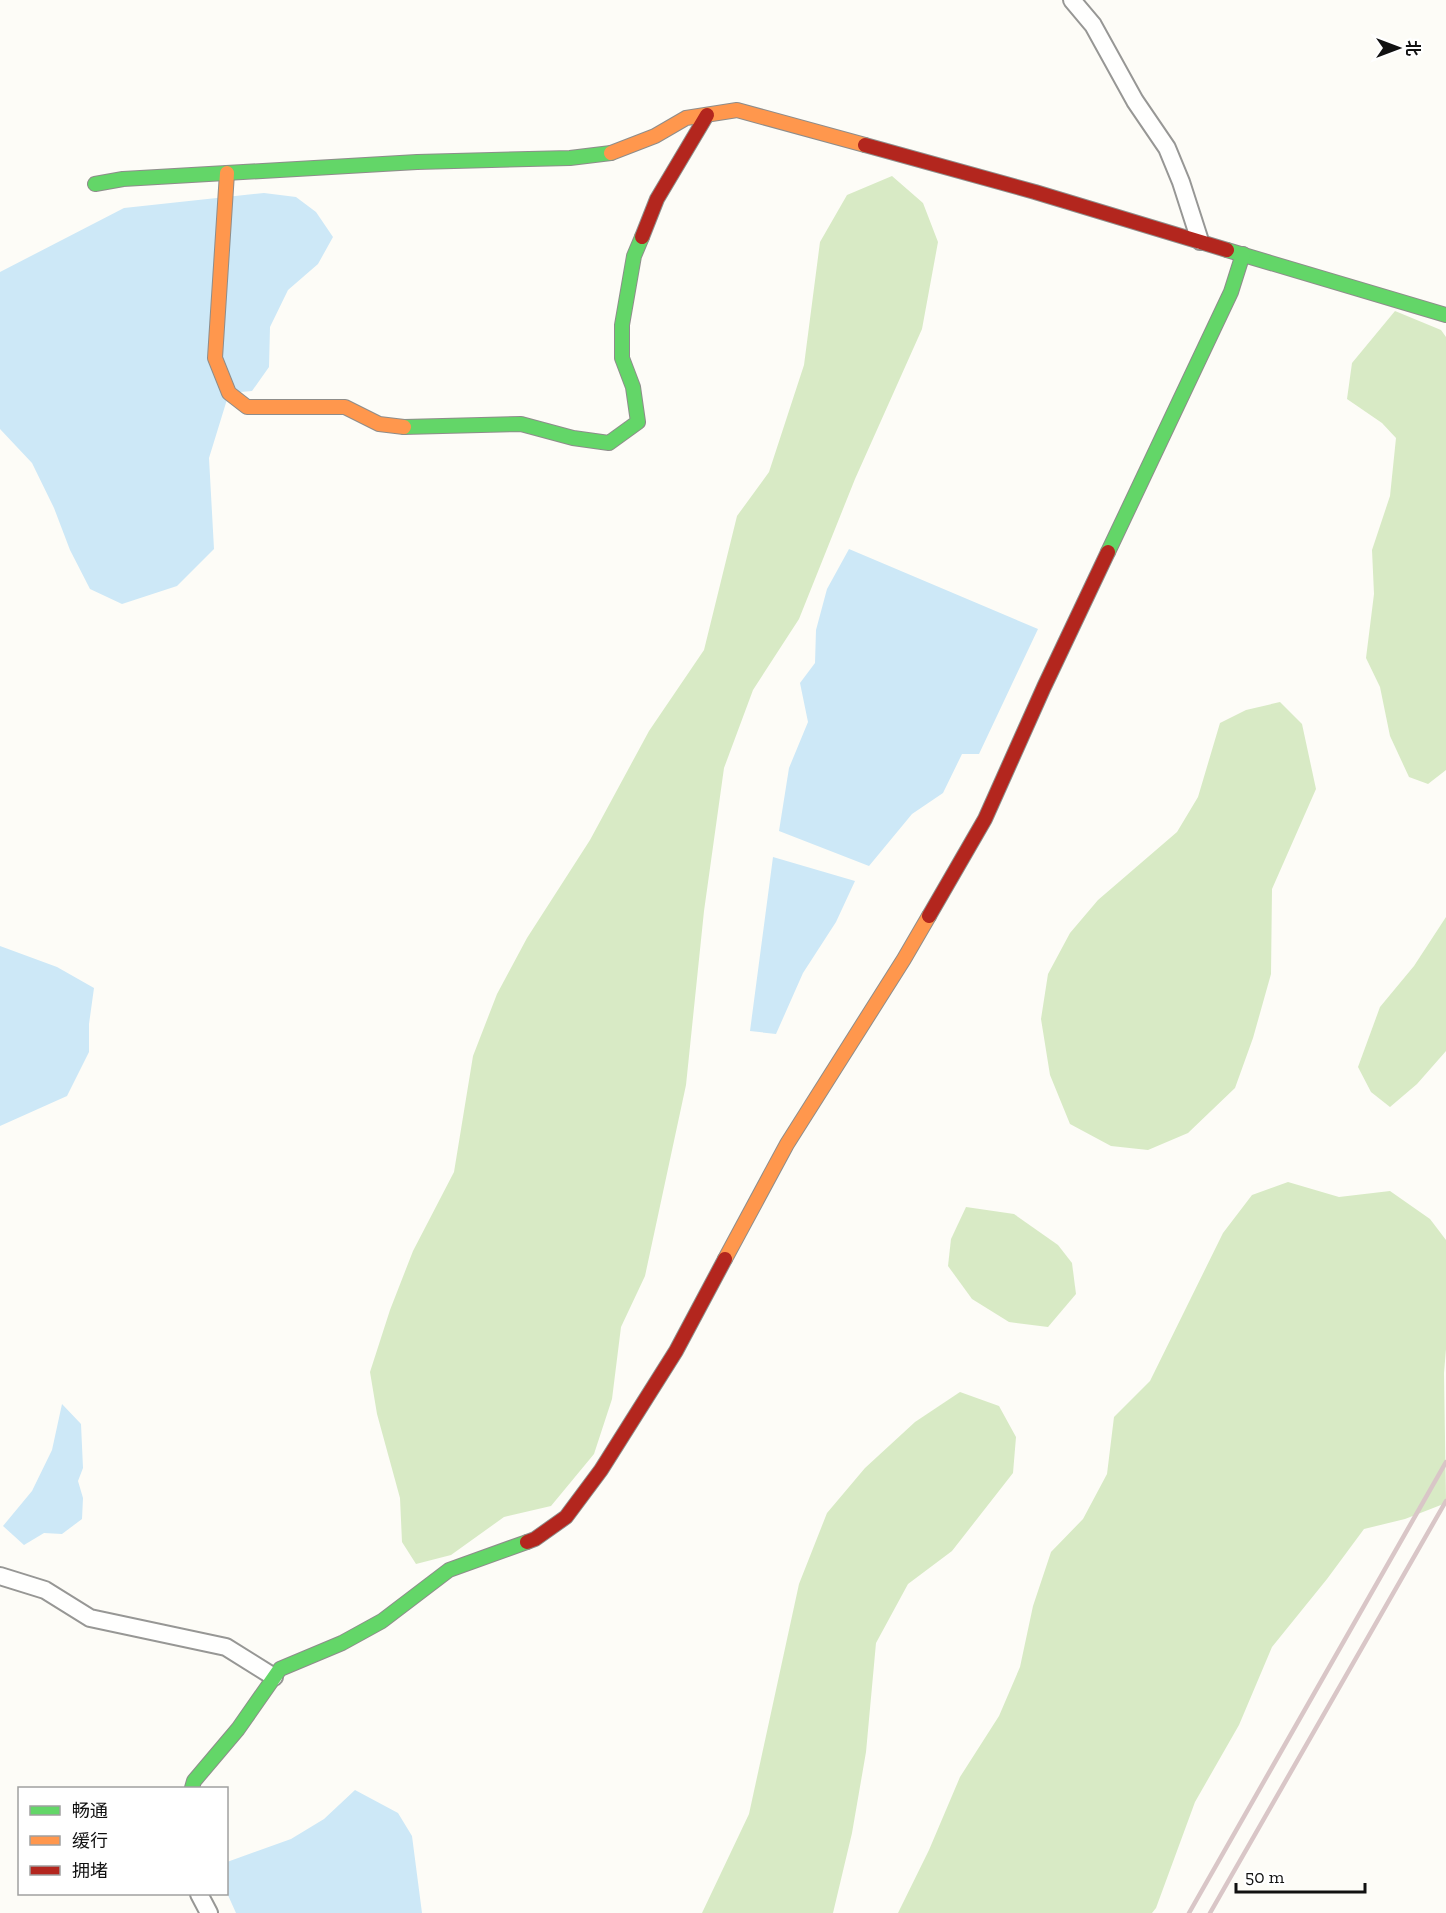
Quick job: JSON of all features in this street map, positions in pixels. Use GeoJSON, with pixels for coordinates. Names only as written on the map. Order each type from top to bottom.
{"type":"FeatureCollection","features":[{"type":"Feature","properties":{"kind":"street"},"geometry":{"type":"LineString","coordinates":[[1072,0],[1093,26],[1135,101],[1167,148],[1181,182],[1200,242]]}},
{"type":"Feature","properties":{"kind":"street"},"geometry":{"type":"LineString","coordinates":[[95,184],[123,179],[417,162],[570,158],[617,152],[655,136],[686,118],[737,110],[1035,192],[1446,315]]}},
{"type":"Feature","properties":{"kind":"street"},"geometry":{"type":"LineString","coordinates":[[227,173],[216,358],[229,393],[247,407],[345,407],[379,424],[411,428],[521,424],[573,438],[609,443],[638,422],[633,387],[622,358],[622,325],[634,256],[657,199],[707,114]]}},
{"type":"Feature","properties":{"kind":"street"},"geometry":{"type":"LineString","coordinates":[[192,1787],[194,1781],[238,1729],[280,1669],[342,1643],[382,1622],[449,1570],[535,1539],[566,1517],[601,1470],[676,1351],[787,1144],[904,959],[985,819],[1044,687],[1231,292],[1243,254]]}},
{"type":"Feature","properties":{"kind":"street"},"geometry":{"type":"LineString","coordinates":[[0,1576],[45,1590],[90,1618],[226,1647],[274,1677]]}},
{"type":"Feature","properties":{"kind":"street"},"geometry":{"type":"LineString","coordinates":[[200,1895],[209,1913]]}},
{"type":"Feature","properties":{"kind":"green space"},"geometry":{"type":"Polygon","coordinates":[[[892,176],[923,203],[938,242],[922,329],[855,479],[799,619],[753,690],[724,768],[704,911],[686,1085],[645,1276],[621,1327],[612,1399],[594,1454],[551,1506],[504,1517],[451,1555],[416,1564],[402,1542],[400,1498],[377,1414],[370,1372],[390,1310],[413,1251],[454,1172],[473,1056],[497,994],[527,938],[590,840],[649,731],[704,650],[737,516],[769,472],[804,365],[820,242],[847,195],[892,176]]]}},
{"type":"Feature","properties":{"kind":"green space"},"geometry":{"type":"Polygon","coordinates":[[[1395,311],[1441,330],[1446,337],[1446,770],[1428,784],[1409,777],[1390,736],[1380,687],[1366,658],[1374,594],[1372,550],[1390,496],[1396,438],[1382,423],[1347,399],[1352,363],[1395,311]]]}},
{"type":"Feature","properties":{"kind":"green space"},"geometry":{"type":"Polygon","coordinates":[[[1280,702],[1302,724],[1316,789],[1272,889],[1271,974],[1253,1038],[1235,1088],[1188,1133],[1148,1150],[1111,1146],[1070,1124],[1050,1075],[1041,1019],[1048,974],[1070,933],[1098,900],[1177,832],[1198,797],[1220,723],[1246,710],[1280,702]]]}},
{"type":"Feature","properties":{"kind":"green space"},"geometry":{"type":"Polygon","coordinates":[[[1446,917],[1446,1051],[1417,1084],[1390,1107],[1371,1092],[1358,1067],[1380,1007],[1414,966],[1446,917]]]}},
{"type":"Feature","properties":{"kind":"green space"},"geometry":{"type":"Polygon","coordinates":[[[1288,1182],[1339,1197],[1390,1191],[1430,1219],[1446,1240],[1444,1373],[1446,1503],[1405,1519],[1364,1529],[1272,1647],[1239,1725],[1195,1802],[1156,1908],[1152,1913],[898,1913],[929,1850],[960,1777],[999,1716],[1020,1667],[1033,1606],[1051,1552],[1083,1519],[1107,1474],[1114,1417],[1150,1381],[1223,1233],[1252,1195],[1288,1182]]]}},
{"type":"Feature","properties":{"kind":"green space"},"geometry":{"type":"Polygon","coordinates":[[[966,1207],[1014,1214],[1058,1245],[1072,1263],[1076,1294],[1048,1327],[1009,1322],[972,1299],[948,1266],[951,1239],[966,1207]]]}},
{"type":"Feature","properties":{"kind":"green space"},"geometry":{"type":"Polygon","coordinates":[[[960,1392],[999,1406],[1016,1437],[1013,1473],[952,1551],[908,1584],[876,1643],[866,1752],[852,1833],[833,1913],[702,1913],[749,1814],[799,1584],[827,1513],[865,1468],[915,1422],[960,1392]]]}},
{"type":"Feature","properties":{"kind":"water"},"geometry":{"type":"Polygon","coordinates":[[[264,193],[296,197],[316,212],[333,237],[318,264],[288,290],[270,327],[269,367],[252,391],[229,393],[209,458],[214,549],[177,586],[122,604],[90,589],[70,550],[54,508],[32,463],[0,429],[0,272],[124,208],[264,193]]]}},
{"type":"Feature","properties":{"kind":"water"},"geometry":{"type":"Polygon","coordinates":[[[849,549],[1038,629],[979,754],[962,754],[943,793],[912,814],[869,866],[779,831],[789,768],[808,722],[800,683],[815,663],[816,630],[827,589],[849,549]]]}},
{"type":"Feature","properties":{"kind":"water"},"geometry":{"type":"Polygon","coordinates":[[[773,857],[855,881],[836,922],[803,973],[776,1034],[750,1031],[773,857]]]}},
{"type":"Feature","properties":{"kind":"water"},"geometry":{"type":"Polygon","coordinates":[[[0,946],[57,967],[94,988],[89,1024],[89,1052],[67,1096],[0,1126],[0,946]]]}},
{"type":"Feature","properties":{"kind":"water"},"geometry":{"type":"Polygon","coordinates":[[[62,1404],[81,1424],[83,1468],[78,1481],[83,1498],[82,1519],[62,1534],[44,1533],[24,1545],[3,1526],[32,1491],[52,1450],[62,1404]]]}},
{"type":"Feature","properties":{"kind":"water"},"geometry":{"type":"Polygon","coordinates":[[[355,1790],[398,1813],[412,1836],[422,1913],[236,1913],[228,1895],[228,1862],[291,1839],[324,1819],[355,1790]]]}},
{"type":"Feature","properties":{"kind":"railway"},"geometry":{"type":"LineString","coordinates":[[1189,1913],[1446,1462]]}},
{"type":"Feature","properties":{"kind":"railway"},"geometry":{"type":"LineString","coordinates":[[1210,1913],[1446,1501]]}},
{"type":"Feature","properties":{"kind":"traffic: fast"},"geometry":{"type":"LineString","coordinates":[[95,184],[123,179],[417,162],[570,158],[611,153]]}},
{"type":"Feature","properties":{"kind":"traffic: fast"},"geometry":{"type":"LineString","coordinates":[[404,427],[521,424],[573,438],[609,443],[638,422],[633,387],[622,358],[622,325],[634,256],[642,237]]}},
{"type":"Feature","properties":{"kind":"traffic: fast"},"geometry":{"type":"LineString","coordinates":[[1227,250],[1446,315]]}},
{"type":"Feature","properties":{"kind":"traffic: fast"},"geometry":{"type":"LineString","coordinates":[[1108,552],[1231,292],[1243,254]]}},
{"type":"Feature","properties":{"kind":"traffic: fast"},"geometry":{"type":"LineString","coordinates":[[192,1787],[194,1781],[238,1729],[280,1669],[342,1643],[382,1621],[449,1570],[527,1542]]}},
{"type":"Feature","properties":{"kind":"traffic: slow"},"geometry":{"type":"LineString","coordinates":[[611,153],[655,136],[686,118],[737,110],[865,145]]}},
{"type":"Feature","properties":{"kind":"traffic: slow"},"geometry":{"type":"LineString","coordinates":[[227,173],[215,358],[229,393],[247,407],[345,407],[379,424],[404,427]]}},
{"type":"Feature","properties":{"kind":"traffic: slow"},"geometry":{"type":"LineString","coordinates":[[725,1259],[787,1144],[929,916]]}},
{"type":"Feature","properties":{"kind":"traffic: jam"},"geometry":{"type":"LineString","coordinates":[[642,237],[657,199],[707,115]]}},
{"type":"Feature","properties":{"kind":"traffic: jam"},"geometry":{"type":"LineString","coordinates":[[865,145],[1035,192],[1227,250]]}},
{"type":"Feature","properties":{"kind":"traffic: jam"},"geometry":{"type":"LineString","coordinates":[[929,916],[985,819],[1108,552]]}},
{"type":"Feature","properties":{"kind":"traffic: jam"},"geometry":{"type":"LineString","coordinates":[[527,1542],[566,1517],[601,1470],[676,1351],[725,1259]]}}]}
